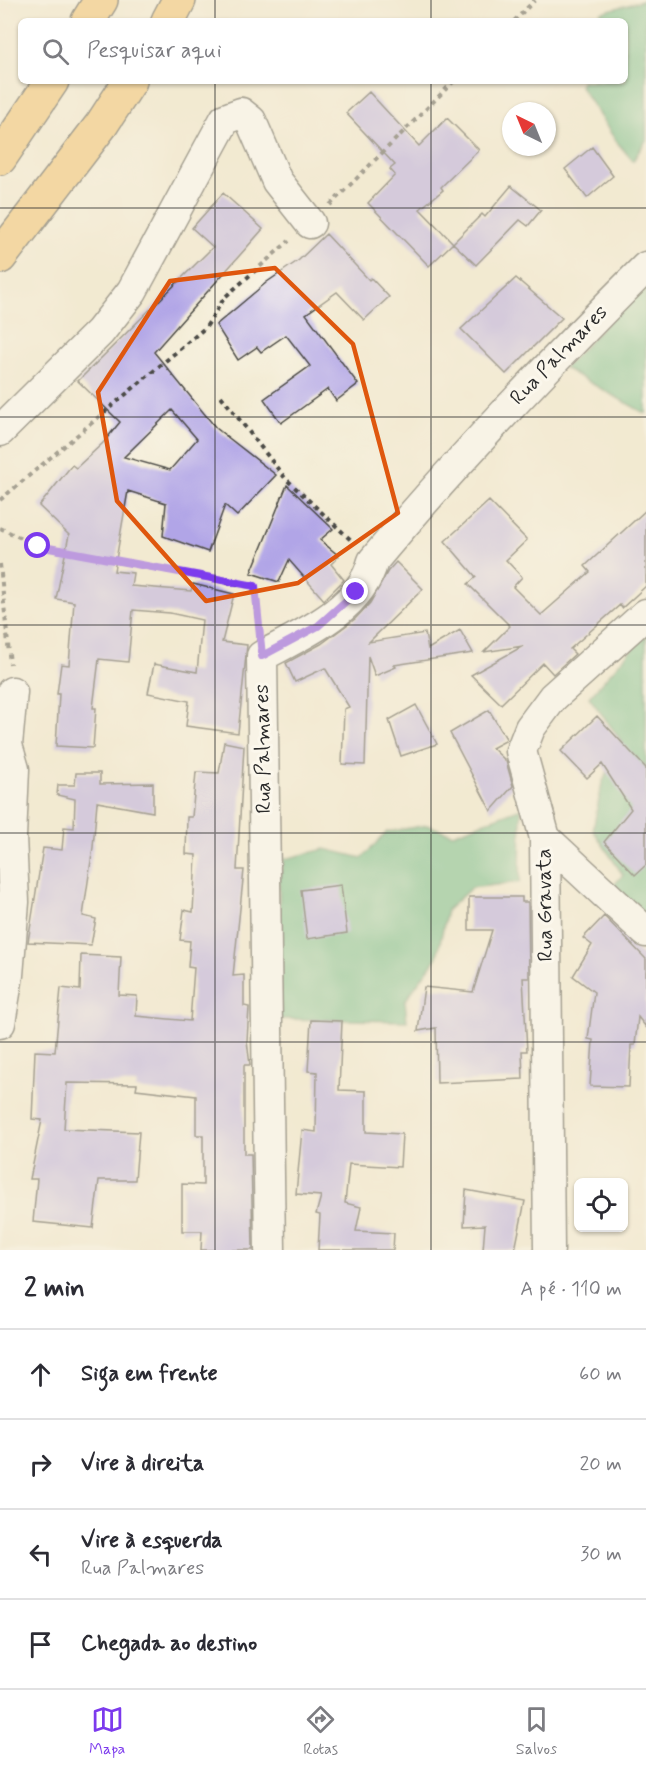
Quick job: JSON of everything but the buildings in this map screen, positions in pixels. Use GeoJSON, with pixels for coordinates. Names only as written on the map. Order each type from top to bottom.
{"type":"FeatureCollection","features":[{"type":"Feature","properties":{"kind":"highway"},"geometry":{"type":"LineString","coordinates":[[90,18],[101,0]]}},
{"type":"Feature","properties":{"kind":"highway"},"geometry":{"type":"LineString","coordinates":[[170,18],[179,0]]}},
{"type":"Feature","properties":{"kind":"highway"},"geometry":{"type":"LineString","coordinates":[[0,158],[50,84]]}},
{"type":"Feature","properties":{"kind":"highway"},"geometry":{"type":"LineString","coordinates":[[0,258],[102,124],[128,84]]}},
{"type":"Feature","properties":{"kind":"street"},"geometry":{"type":"LineString","coordinates":[[0,430],[100,332],[132,291],[225,118],[241,113],[251,121],[277,182],[310,223]]}},
{"type":"Feature","properties":{"kind":"street","name":"Rua Palmares"},"geometry":{"type":"LineString","coordinates":[[270,1250],[262,656],[318,626],[340,609],[369,573],[373,561],[536,377],[646,267]]}},
{"type":"Feature","properties":{"kind":"street","name":"Rua Gravata"},"geometry":{"type":"LineString","coordinates":[[549,1250],[545,838],[521,751],[530,728],[554,697],[646,614]]}},
{"type":"Feature","properties":{"kind":"street"},"geometry":{"type":"LineString","coordinates":[[0,1023],[8,975],[14,902],[11,837],[14,769],[7,746],[12,692]]}},
{"type":"Feature","properties":{"kind":"street"},"geometry":{"type":"LineString","coordinates":[[545,838],[646,932]]}},
{"type":"Feature","properties":{"kind":"path"},"geometry":{"type":"LineString","coordinates":[[517,18],[535,0]]}},
{"type":"Feature","properties":{"kind":"path"},"geometry":{"type":"LineString","coordinates":[[0,500],[206,327],[225,297],[310,223],[451,84]]}},
{"type":"Feature","properties":{"kind":"path"},"geometry":{"type":"LineString","coordinates":[[221,396],[285,478],[373,561]]}},
{"type":"Feature","properties":{"kind":"path"},"geometry":{"type":"LineString","coordinates":[[0,528],[38,546],[255,586],[262,656]]}},
{"type":"Feature","properties":{"kind":"path"},"geometry":{"type":"LineString","coordinates":[[0,564],[12,692]]}},
{"type":"Feature","properties":{"kind":"highlighted area"},"geometry":{"type":"Polygon","coordinates":[[[275,268],[353,344],[398,513],[298,583],[206,601],[117,501],[98,392],[170,281],[275,268]]]}},
{"type":"Feature","properties":{"kind":"green space"},"geometry":{"type":"Polygon","coordinates":[[[646,0],[646,140],[633,161],[616,141],[580,86],[581,84],[628,84],[628,18],[600,18],[601,12],[646,0]]]}},
{"type":"Feature","properties":{"kind":"green space"},"geometry":{"type":"Polygon","coordinates":[[[646,282],[646,414],[564,368],[646,282]]]}},
{"type":"Feature","properties":{"kind":"green space"},"geometry":{"type":"Polygon","coordinates":[[[646,633],[646,918],[613,886],[623,875],[593,830],[602,783],[623,743],[589,697],[646,633]]]}},
{"type":"Feature","properties":{"kind":"green space"},"geometry":{"type":"Polygon","coordinates":[[[521,808],[520,882],[471,888],[447,910],[437,957],[405,1001],[407,1021],[280,1019],[279,880],[284,859],[325,849],[362,858],[387,832],[427,825],[453,834],[521,808]]]}},
{"type":"Feature","properties":{"kind":"route"},"geometry":{"type":"LineString","coordinates":[[38,546],[255,586],[262,656],[318,626],[340,609],[356,592]]}}]}
